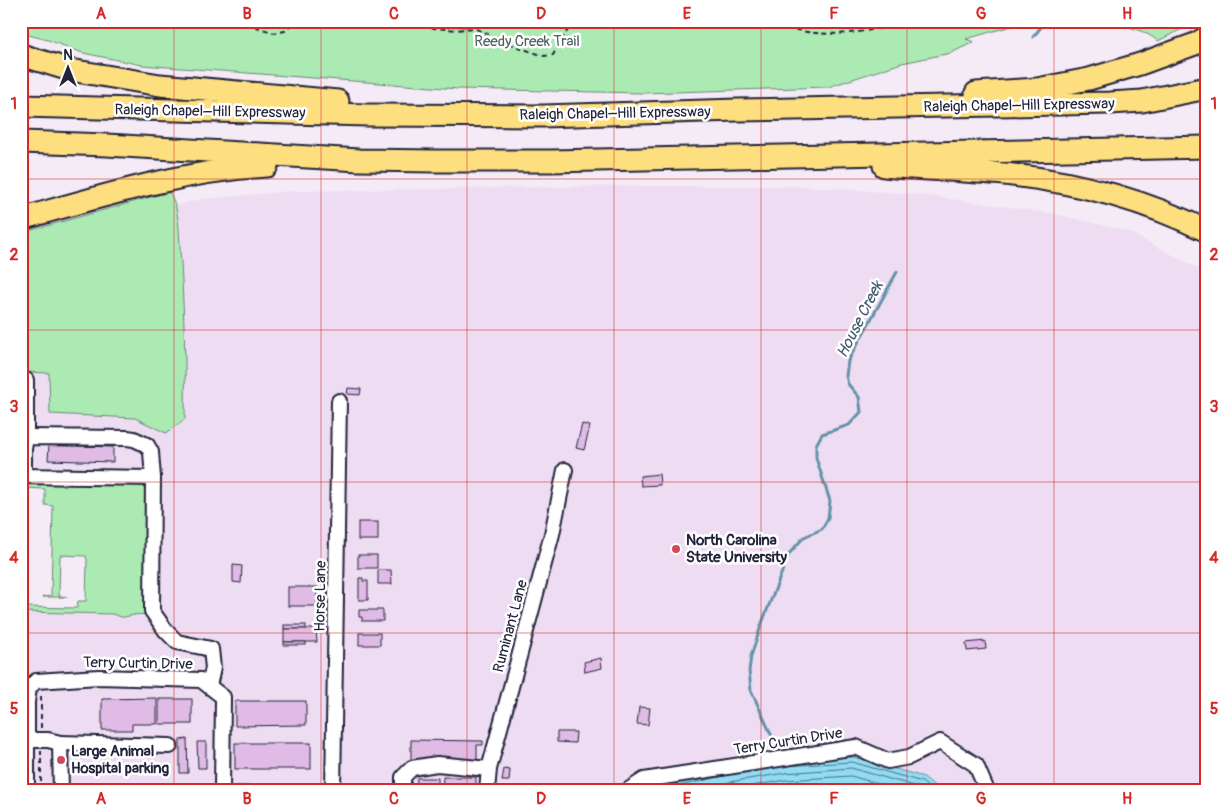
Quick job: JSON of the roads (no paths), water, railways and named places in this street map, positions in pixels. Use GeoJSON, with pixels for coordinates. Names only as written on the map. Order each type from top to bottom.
{"type":"FeatureCollection","features":[{"type":"Feature","properties":{"kind":"highway"},"geometry":{"type":"LineString","coordinates":[[737,110],[858,100],[1037,89],[1090,79],[1140,64],[1195,44],[1207,37]]}},
{"type":"Feature","properties":{"kind":"highway"},"geometry":{"type":"LineString","coordinates":[[21,55],[70,70],[160,86],[543,116]]}},
{"type":"Feature","properties":{"kind":"highway","name":"Raleigh Chapel–Hill Expressway"},"geometry":{"type":"LineString","coordinates":[[21,106],[368,116],[543,116],[737,110],[1110,104],[1142,101],[1207,88]]}},
{"type":"Feature","properties":{"kind":"highway"},"geometry":{"type":"LineString","coordinates":[[21,142],[107,145],[359,160],[541,161],[1150,149],[1207,146]]}},
{"type":"Feature","properties":{"kind":"highway"},"geometry":{"type":"LineString","coordinates":[[776,156],[1012,175],[1058,182],[1133,199],[1207,231]]}},
{"type":"Feature","properties":{"kind":"highway"},"geometry":{"type":"LineString","coordinates":[[21,218],[124,189],[237,168],[359,160]]}},
{"type":"Feature","properties":{"kind":"street"},"geometry":{"type":"LineString","coordinates":[[26,380],[26,437],[22,476],[153,478]]}},
{"type":"Feature","properties":{"kind":"street","name":"Horse Lane"},"geometry":{"type":"LineString","coordinates":[[333,791],[339,402]]}},
{"type":"Feature","properties":{"kind":"street"},"geometry":{"type":"LineString","coordinates":[[26,437],[134,439],[147,445],[151,452],[153,478],[152,611],[166,631],[177,642],[211,649],[213,668],[209,686]]}},
{"type":"Feature","properties":{"kind":"street","name":"Ruminant Lane"},"geometry":{"type":"LineString","coordinates":[[487,791],[490,769],[552,534],[565,470]]}},
{"type":"Feature","properties":{"kind":"street","name":"Terry Curtin Drive"},"geometry":{"type":"LineString","coordinates":[[24,701],[29,688],[36,681],[99,677],[201,680],[223,697],[222,791]]}},
{"type":"Feature","properties":{"kind":"street"},"geometry":{"type":"LineString","coordinates":[[24,701],[34,740],[27,791]]}},
{"type":"Feature","properties":{"kind":"street"},"geometry":{"type":"LineString","coordinates":[[34,740],[60,743],[170,746]]}},
{"type":"Feature","properties":{"kind":"street","name":"Terry Curtin Drive"},"geometry":{"type":"LineString","coordinates":[[628,791],[644,780],[856,747],[888,761],[909,757],[940,742],[976,765],[987,791]]}},
{"type":"Feature","properties":{"kind":"street"},"geometry":{"type":"LineString","coordinates":[[60,743],[61,791]]}},
{"type":"Feature","properties":{"kind":"street"},"geometry":{"type":"LineString","coordinates":[[403,791],[404,776],[412,768],[437,764],[490,769]]}},
{"type":"Feature","properties":{"kind":"water"},"geometry":{"type":"Polygon","coordinates":[[[853,757],[924,777],[938,791],[646,791],[651,787],[751,767],[801,760],[853,757]]]}},
{"type":"Feature","properties":{"kind":"waterway","name":"House Creek"},"geometry":{"type":"LineString","coordinates":[[1033,37],[1046,21]]}},
{"type":"Feature","properties":{"kind":"waterway","name":"House Creek"},"geometry":{"type":"LineString","coordinates":[[780,754],[751,690],[749,671],[751,656],[789,554],[804,537],[822,529],[828,518],[830,501],[816,458],[816,445],[822,434],[849,425],[861,412],[859,397],[848,384],[846,376],[848,361],[897,272]]}},
{"type":"Feature","properties":{"kind":"place","name":"North Carolina State University"},"geometry":{"type":"Point","coordinates":[676,549]}},
{"type":"Feature","properties":{"kind":"place","name":"Large Animal Hospital parking"},"geometry":{"type":"Point","coordinates":[61,760]}},
{"type":"Feature","properties":{"kind":"park label","name":"Reedy Creek Trail"},"geometry":{"type":"Point","coordinates":[527,41]}}]}
